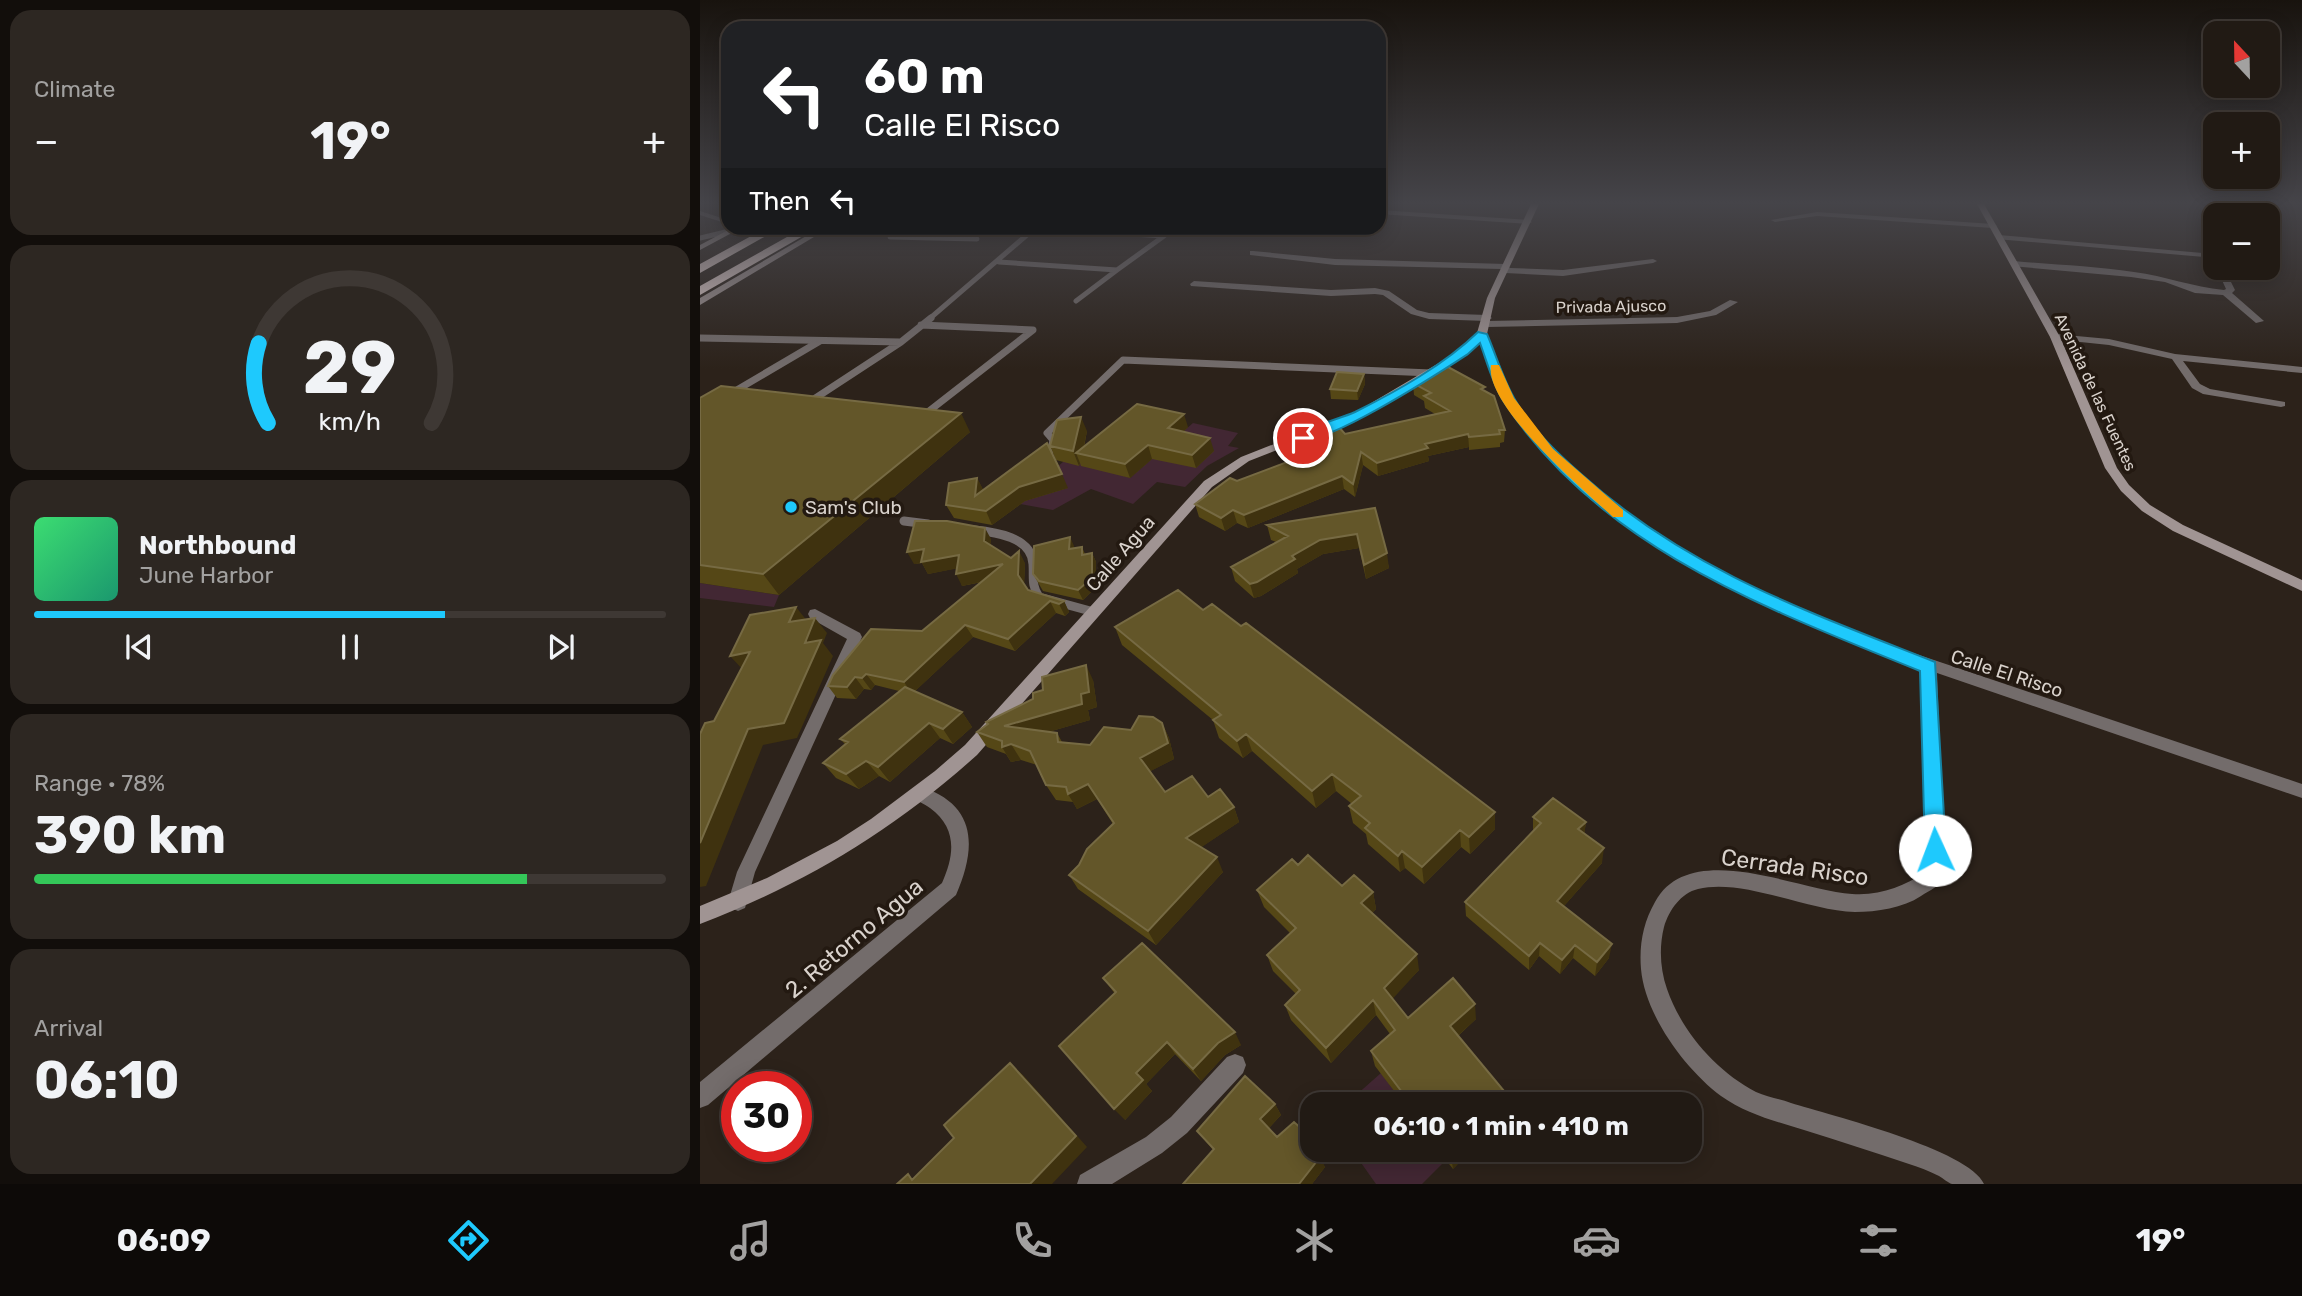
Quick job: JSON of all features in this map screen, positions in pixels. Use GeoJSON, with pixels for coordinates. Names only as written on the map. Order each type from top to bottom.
{"type":"FeatureCollection","features":[{"type":"Feature","properties":{"kind":"highway"},"geometry":{"type":"LineString","coordinates":[[700,269],[718,259]]}},
{"type":"Feature","properties":{"kind":"highway"},"geometry":{"type":"LineString","coordinates":[[700,280],[736,259]]}},
{"type":"Feature","properties":{"kind":"highway"},"geometry":{"type":"LineString","coordinates":[[700,280],[738,259]]}},
{"type":"Feature","properties":{"kind":"highway"},"geometry":{"type":"LineString","coordinates":[[700,291],[761,259]]}},
{"type":"Feature","properties":{"kind":"street"},"geometry":{"type":"LineString","coordinates":[[700,302],[769,259]]}},
{"type":"Feature","properties":{"kind":"street"},"geometry":{"type":"LineString","coordinates":[[1310,259],[1563,272],[1653,261]]}},
{"type":"Feature","properties":{"kind":"street"},"geometry":{"type":"LineString","coordinates":[[1485,325],[1491,298],[1509,259]]}},
{"type":"Feature","properties":{"kind":"street","name":"Avenida de las Fuentes"},"geometry":{"type":"LineString","coordinates":[[2011,259],[2055,337],[2110,468],[2125,488],[2146,508],[2178,528],[2302,586]]}},
{"type":"Feature","properties":{"kind":"street"},"geometry":{"type":"LineString","coordinates":[[2014,264],[2132,274],[2167,280],[2195,290],[2231,292],[2226,280]]}},
{"type":"Feature","properties":{"kind":"street","name":"Privada Ajusco"},"geometry":{"type":"LineString","coordinates":[[1194,284],[1331,293],[1375,291],[1386,293],[1414,312],[1485,325],[1677,320],[1713,313],[1733,302]]}},
{"type":"Feature","properties":{"kind":"street"},"geometry":{"type":"LineString","coordinates":[[2226,293],[2259,321]]}},
{"type":"Feature","properties":{"kind":"street","name":"Calle Agua"},"geometry":{"type":"LineString","coordinates":[[700,915],[738,902],[818,862],[922,794],[971,750],[1188,504],[1229,468],[1262,452],[1332,427],[1431,373],[1464,352],[1485,325]]}},
{"type":"Feature","properties":{"kind":"street","name":"Calle El Risco"},"geometry":{"type":"LineString","coordinates":[[1485,325],[1508,399],[1548,451],[1608,506],[1674,552],[1760,599],[1929,667],[2302,792]]}},
{"type":"Feature","properties":{"kind":"street"},"geometry":{"type":"LineString","coordinates":[[2055,337],[2109,342],[2175,357],[2302,370]]}},
{"type":"Feature","properties":{"kind":"street"},"geometry":{"type":"LineString","coordinates":[[2175,357],[2196,386],[2207,392],[2281,404]]}},
{"type":"Feature","properties":{"kind":"street"},"geometry":{"type":"LineString","coordinates":[[738,902],[746,872],[855,637],[814,614]]}},
{"type":"Feature","properties":{"kind":"street","name":"Cerrada Risco"},"geometry":{"type":"LineString","coordinates":[[1929,667],[1936,876],[1916,892],[1878,903],[1834,901],[1710,878],[1681,887],[1661,904],[1651,936],[1653,980],[1669,1022],[1703,1068],[1750,1101],[1933,1160],[1972,1184]]}},
{"type":"Feature","properties":{"kind":"street","name":"2. Retorno Agua"},"geometry":{"type":"LineString","coordinates":[[700,1097],[949,889],[962,863],[964,846],[959,829],[940,803],[922,794]]}},
{"type":"Feature","properties":{"kind":"street"},"geometry":{"type":"LineString","coordinates":[[1089,1184],[1154,1145],[1179,1125],[1235,1065]]}},
{"type":"Feature","properties":{"kind":"lane"},"geometry":{"type":"LineString","coordinates":[[814,399],[901,342],[1002,259]]}},
{"type":"Feature","properties":{"kind":"lane"},"geometry":{"type":"LineString","coordinates":[[1076,301],[1131,259]]}},
{"type":"Feature","properties":{"kind":"lane"},"geometry":{"type":"LineString","coordinates":[[999,262],[1116,270]]}},
{"type":"Feature","properties":{"kind":"lane"},"geometry":{"type":"LineString","coordinates":[[911,413],[925,415],[1033,330],[921,325]]}},
{"type":"Feature","properties":{"kind":"lane"},"geometry":{"type":"LineString","coordinates":[[700,338],[901,342]]}},
{"type":"Feature","properties":{"kind":"lane"},"geometry":{"type":"LineString","coordinates":[[700,347],[717,339]]}},
{"type":"Feature","properties":{"kind":"lane"},"geometry":{"type":"LineString","coordinates":[[719,401],[820,340]]}},
{"type":"Feature","properties":{"kind":"lane"},"geometry":{"type":"LineString","coordinates":[[1041,459],[1053,444],[1047,433],[1123,360],[1431,373]]}},
{"type":"Feature","properties":{"kind":"lane"},"geometry":{"type":"LineString","coordinates":[[740,388],[752,390]]}},
{"type":"Feature","properties":{"kind":"lane"},"geometry":{"type":"LineString","coordinates":[[802,397],[828,401]]}},
{"type":"Feature","properties":{"kind":"lane"},"geometry":{"type":"LineString","coordinates":[[904,521],[942,526]]}},
{"type":"Feature","properties":{"kind":"lane"},"geometry":{"type":"LineString","coordinates":[[966,529],[999,533],[1024,546],[1033,558],[1031,586],[1039,597],[1094,612]]}},
{"type":"Feature","properties":{"kind":"shaded area"},"geometry":{"type":"Polygon","coordinates":[[[1193,423],[1238,433],[1228,446],[1239,448],[1207,466],[1185,487],[1157,482],[1133,504],[1091,489],[1053,510],[1014,503],[1069,457],[1130,478],[1193,423]]]}},
{"type":"Feature","properties":{"kind":"shaded area"},"geometry":{"type":"Polygon","coordinates":[[[700,583],[779,595],[774,607],[700,598],[700,583]]]}},
{"type":"Feature","properties":{"kind":"shaded area"},"geometry":{"type":"Polygon","coordinates":[[[1381,1073],[1395,1092],[1360,1092],[1381,1073]]]}},
{"type":"Feature","properties":{"kind":"shaded area"},"geometry":{"type":"Polygon","coordinates":[[[1360,1162],[1444,1162],[1422,1184],[1376,1184],[1360,1162]]]}},
{"type":"Feature","properties":{"kind":"building"},"geometry":{"type":"Polygon","coordinates":[[[1448,367],[1485,387],[1481,389],[1494,396],[1505,430],[1499,430],[1500,434],[1469,437],[1468,434],[1425,444],[1428,448],[1377,463],[1361,452],[1353,484],[1342,476],[1244,515],[1233,510],[1221,518],[1195,504],[1230,478],[1237,481],[1311,453],[1290,440],[1337,425],[1345,434],[1450,411],[1424,396],[1431,393],[1413,383],[1448,367]]]}},
{"type":"Feature","properties":{"kind":"building"},"geometry":{"type":"Polygon","coordinates":[[[1337,372],[1364,374],[1357,391],[1330,389],[1337,372]]]}},
{"type":"Feature","properties":{"kind":"building","name":"Sam's Club"},"geometry":{"type":"Polygon","coordinates":[[[721,386],[961,413],[763,574],[700,565],[700,398],[721,386]]]}},
{"type":"Feature","properties":{"kind":"building"},"geometry":{"type":"Polygon","coordinates":[[[1137,404],[1184,414],[1168,428],[1210,438],[1192,455],[1148,445],[1125,464],[1076,453],[1137,404]]]}},
{"type":"Feature","properties":{"kind":"building"},"geometry":{"type":"Polygon","coordinates":[[[1081,417],[1073,451],[1050,446],[1057,420],[1081,417]]]}},
{"type":"Feature","properties":{"kind":"building"},"geometry":{"type":"Polygon","coordinates":[[[1047,443],[1062,474],[1019,487],[986,511],[946,505],[949,483],[977,478],[975,496],[1047,443]]]}},
{"type":"Feature","properties":{"kind":"building"},"geometry":{"type":"Polygon","coordinates":[[[1375,508],[1387,553],[1364,565],[1357,534],[1320,540],[1292,556],[1295,559],[1250,584],[1231,567],[1288,536],[1267,525],[1375,508]]]}},
{"type":"Feature","properties":{"kind":"building"},"geometry":{"type":"Polygon","coordinates":[[[915,521],[947,521],[985,528],[984,541],[1011,558],[1019,551],[1018,575],[1028,590],[1064,601],[1059,604],[1050,601],[1008,639],[965,625],[904,682],[866,674],[862,678],[855,677],[847,687],[828,686],[833,675],[871,629],[922,631],[1003,564],[956,574],[959,555],[921,562],[924,549],[907,552],[915,521]]]}},
{"type":"Feature","properties":{"kind":"building"},"geometry":{"type":"Polygon","coordinates":[[[1070,537],[1069,549],[1082,547],[1082,555],[1092,553],[1092,578],[1078,590],[1039,581],[1033,574],[1034,546],[1070,537]]]}},
{"type":"Feature","properties":{"kind":"building"},"geometry":{"type":"Polygon","coordinates":[[[1178,590],[1203,610],[1212,604],[1241,626],[1246,623],[1495,812],[1469,837],[1460,830],[1422,867],[1402,851],[1398,856],[1365,828],[1370,823],[1349,806],[1361,796],[1332,774],[1312,791],[1246,734],[1237,741],[1213,720],[1221,715],[1115,627],[1178,590]]]}},
{"type":"Feature","properties":{"kind":"building"},"geometry":{"type":"Polygon","coordinates":[[[796,607],[789,622],[815,618],[805,643],[821,640],[784,723],[748,729],[700,843],[700,734],[705,723],[714,721],[750,652],[730,656],[750,615],[796,607]]]}},
{"type":"Feature","properties":{"kind":"building"},"geometry":{"type":"Polygon","coordinates":[[[1086,665],[1089,692],[1081,694],[1082,704],[1004,726],[1057,733],[1058,742],[1090,745],[1104,727],[1131,730],[1139,716],[1153,717],[1162,723],[1168,743],[1140,758],[1165,792],[1192,776],[1208,797],[1220,789],[1234,807],[1186,838],[1217,857],[1148,931],[1069,875],[1079,865],[1087,849],[1114,823],[1088,784],[1068,794],[1066,787],[1046,785],[1030,751],[1011,744],[1002,747],[1002,741],[977,732],[988,724],[986,722],[1033,699],[1033,693],[1043,690],[1042,677],[1086,665]]]}},
{"type":"Feature","properties":{"kind":"building"},"geometry":{"type":"Polygon","coordinates":[[[905,687],[962,712],[943,729],[929,723],[878,767],[866,761],[846,774],[823,763],[848,742],[840,739],[905,687]]]}},
{"type":"Feature","properties":{"kind":"building"},"geometry":{"type":"Polygon","coordinates":[[[1553,798],[1586,822],[1578,829],[1604,848],[1557,901],[1612,944],[1597,962],[1575,945],[1562,960],[1540,943],[1529,956],[1465,902],[1541,823],[1533,817],[1553,798]]]}},
{"type":"Feature","properties":{"kind":"building"},"geometry":{"type":"Polygon","coordinates":[[[1308,855],[1342,886],[1354,875],[1373,892],[1361,903],[1417,954],[1384,988],[1408,1018],[1453,978],[1475,1004],[1450,1026],[1505,1092],[1402,1092],[1371,1051],[1395,1030],[1373,1000],[1326,1048],[1285,1005],[1300,990],[1267,955],[1296,928],[1257,890],[1292,859],[1298,865],[1308,855]]]}},
{"type":"Feature","properties":{"kind":"building"},"geometry":{"type":"Polygon","coordinates":[[[1142,943],[1235,1032],[1218,1043],[1193,1069],[1167,1042],[1136,1073],[1143,1080],[1114,1109],[1059,1046],[1116,992],[1103,978],[1142,943]]]}},
{"type":"Feature","properties":{"kind":"building"},"geometry":{"type":"Polygon","coordinates":[[[1010,1063],[1076,1136],[1030,1184],[897,1184],[908,1174],[912,1180],[954,1138],[944,1125],[1010,1063]]]}},
{"type":"Feature","properties":{"kind":"building"},"geometry":{"type":"Polygon","coordinates":[[[1245,1076],[1275,1104],[1260,1119],[1277,1137],[1294,1122],[1300,1127],[1300,1162],[1316,1162],[1299,1184],[1183,1184],[1214,1149],[1197,1131],[1245,1076]]]}},
{"type":"Feature","properties":{"kind":"slow traffic"},"geometry":{"type":"LineString","coordinates":[[1495,367],[1508,399],[1548,451],[1618,513]]}},
{"type":"Feature","properties":{"kind":"place","name":"Sam's Club"},"geometry":{"type":"Point","coordinates":[791,507]}},
{"type":"Feature","properties":{"kind":"route"},"geometry":{"type":"LineString","coordinates":[[1303,438],[1360,414],[1408,387],[1464,352],[1482,334],[1508,399],[1548,451],[1608,506],[1674,552],[1760,599],[1929,667],[1935,850]]}}]}
